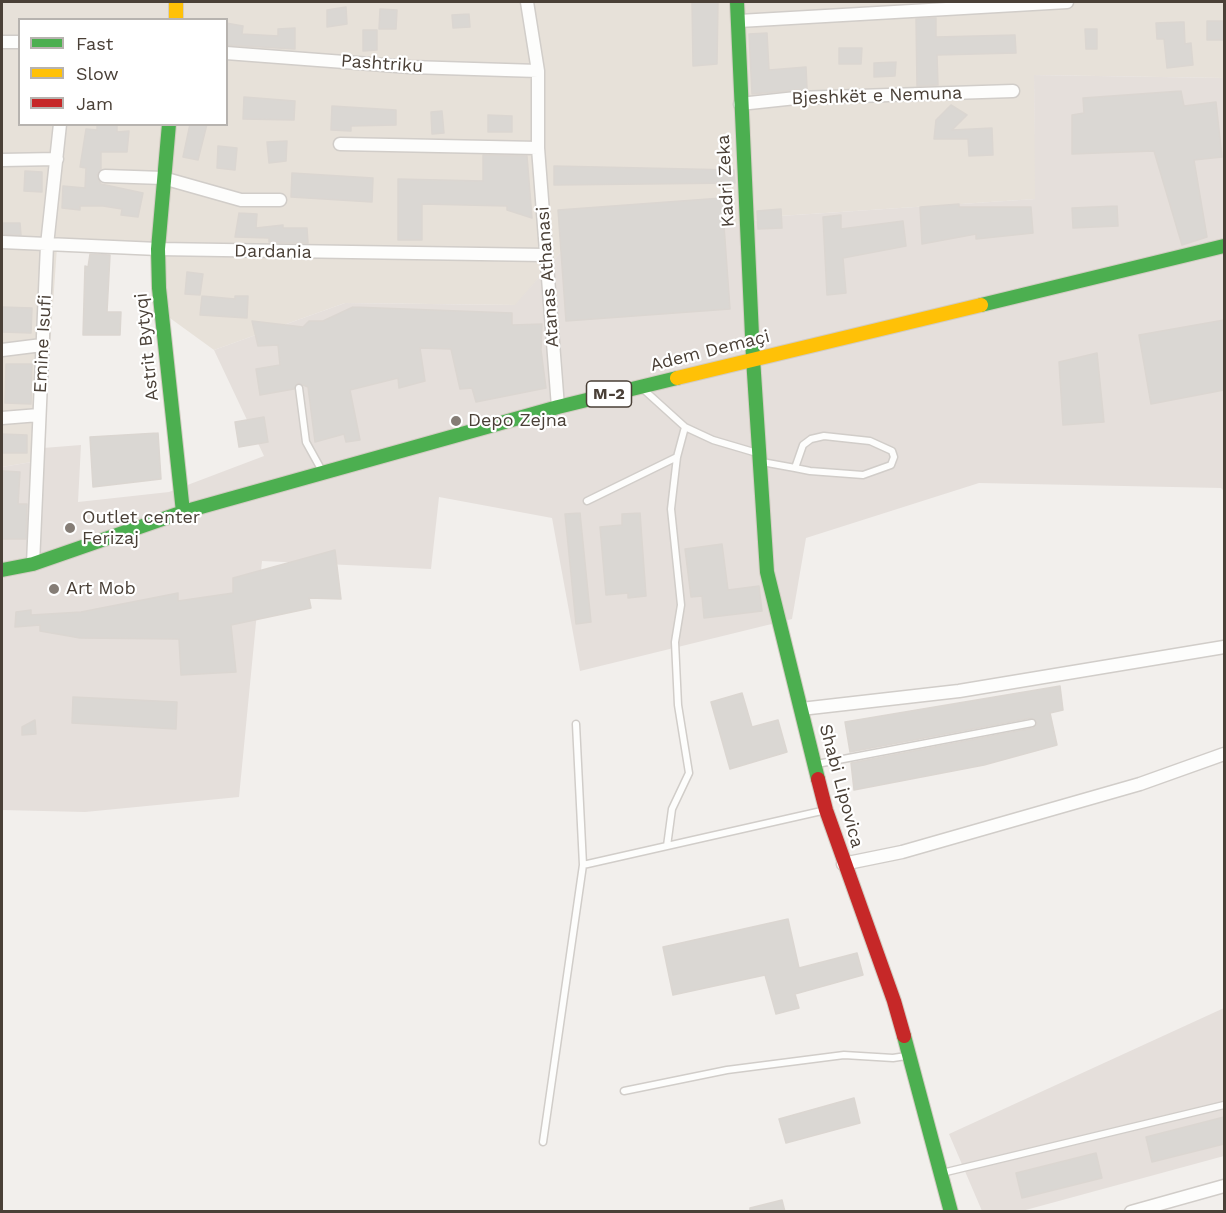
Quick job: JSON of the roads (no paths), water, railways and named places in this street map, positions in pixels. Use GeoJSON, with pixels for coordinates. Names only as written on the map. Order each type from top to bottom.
{"type":"FeatureCollection","features":[{"type":"Feature","properties":{"kind":"street"},"geometry":{"type":"LineString","coordinates":[[176,2],[176,18]]}},
{"type":"Feature","properties":{"kind":"street","name":"Atanas Athanasi"},"geometry":{"type":"LineString","coordinates":[[527,2],[538,71],[538,148],[558,406]]}},
{"type":"Feature","properties":{"kind":"street","name":"Kadri Zeka"},"geometry":{"type":"LineString","coordinates":[[737,2],[753,358]]}},
{"type":"Feature","properties":{"kind":"street"},"geometry":{"type":"LineString","coordinates":[[739,21],[1067,2]]}},
{"type":"Feature","properties":{"kind":"street"},"geometry":{"type":"LineString","coordinates":[[2,42],[18,42]]}},
{"type":"Feature","properties":{"kind":"street","name":"Pashtriku"},"geometry":{"type":"LineString","coordinates":[[228,53],[410,67],[538,71]]}},
{"type":"Feature","properties":{"kind":"street","name":"Bjeshkët e Nemuna"},"geometry":{"type":"LineString","coordinates":[[740,104],[796,98],[1013,91]]}},
{"type":"Feature","properties":{"kind":"street","name":"Emine Isufi"},"geometry":{"type":"LineString","coordinates":[[33,564],[47,244],[60,126]]}},
{"type":"Feature","properties":{"kind":"street","name":"Astrit Bytyqi"},"geometry":{"type":"LineString","coordinates":[[169,126],[158,249],[165,358],[183,512]]}},
{"type":"Feature","properties":{"kind":"street"},"geometry":{"type":"LineString","coordinates":[[340,144],[538,148]]}},
{"type":"Feature","properties":{"kind":"street"},"geometry":{"type":"LineString","coordinates":[[2,160],[57,159]]}},
{"type":"Feature","properties":{"kind":"street"},"geometry":{"type":"LineString","coordinates":[[105,176],[164,178],[241,200],[280,200]]}},
{"type":"Feature","properties":{"kind":"street","name":"Dardania"},"geometry":{"type":"LineString","coordinates":[[2,242],[158,249],[545,255]]}},
{"type":"Feature","properties":{"kind":"street","name":"Adem Demaçi"},"geometry":{"type":"LineString","coordinates":[[2,570],[33,564],[183,512],[558,406],[1224,246]]}},
{"type":"Feature","properties":{"kind":"street"},"geometry":{"type":"LineString","coordinates":[[2,350],[42,345]]}},
{"type":"Feature","properties":{"kind":"street","name":"Shabi Lipovica"},"geometry":{"type":"LineString","coordinates":[[753,358],[768,572],[826,810],[843,864],[890,990],[910,1055],[951,1212]]}},
{"type":"Feature","properties":{"kind":"street"},"geometry":{"type":"LineString","coordinates":[[2,418],[39,415]]}},
{"type":"Feature","properties":{"kind":"street"},"geometry":{"type":"LineString","coordinates":[[801,709],[959,691],[1224,647]]}},
{"type":"Feature","properties":{"kind":"street"},"geometry":{"type":"LineString","coordinates":[[843,864],[902,852],[1140,784],[1224,754]]}},
{"type":"Feature","properties":{"kind":"street"},"geometry":{"type":"LineString","coordinates":[[1131,1212],[1224,1186]]}},
{"type":"Feature","properties":{"kind":"lane"},"geometry":{"type":"LineString","coordinates":[[640,386],[685,427],[761,458],[795,468],[863,475],[891,465],[894,457],[892,451],[870,441],[824,436],[811,439],[803,445],[795,468]]}},
{"type":"Feature","properties":{"kind":"lane"},"geometry":{"type":"LineString","coordinates":[[299,388],[306,442],[323,472]]}},
{"type":"Feature","properties":{"kind":"lane"},"geometry":{"type":"LineString","coordinates":[[668,846],[672,809],[690,773],[678,705],[675,642],[681,605],[671,509],[677,457],[685,427]]}},
{"type":"Feature","properties":{"kind":"lane"},"geometry":{"type":"LineString","coordinates":[[587,501],[677,457]]}},
{"type":"Feature","properties":{"kind":"lane"},"geometry":{"type":"LineString","coordinates":[[815,764],[1032,723]]}},
{"type":"Feature","properties":{"kind":"lane"},"geometry":{"type":"LineString","coordinates":[[543,1142],[583,865],[576,724]]}},
{"type":"Feature","properties":{"kind":"lane"},"geometry":{"type":"LineString","coordinates":[[583,865],[826,810]]}},
{"type":"Feature","properties":{"kind":"lane"},"geometry":{"type":"LineString","coordinates":[[624,1091],[728,1070],[844,1055],[893,1058],[910,1055]]}},
{"type":"Feature","properties":{"kind":"lane"},"geometry":{"type":"LineString","coordinates":[[941,1173],[1224,1106]]}},
{"type":"Feature","properties":{"kind":"place","name":"Depo Zejna"},"geometry":{"type":"Point","coordinates":[456,421]}},
{"type":"Feature","properties":{"kind":"place","name":"Outlet center Ferizaj"},"geometry":{"type":"Point","coordinates":[70,528]}},
{"type":"Feature","properties":{"kind":"place","name":"Art Mob"},"geometry":{"type":"Point","coordinates":[54,589]}}]}
